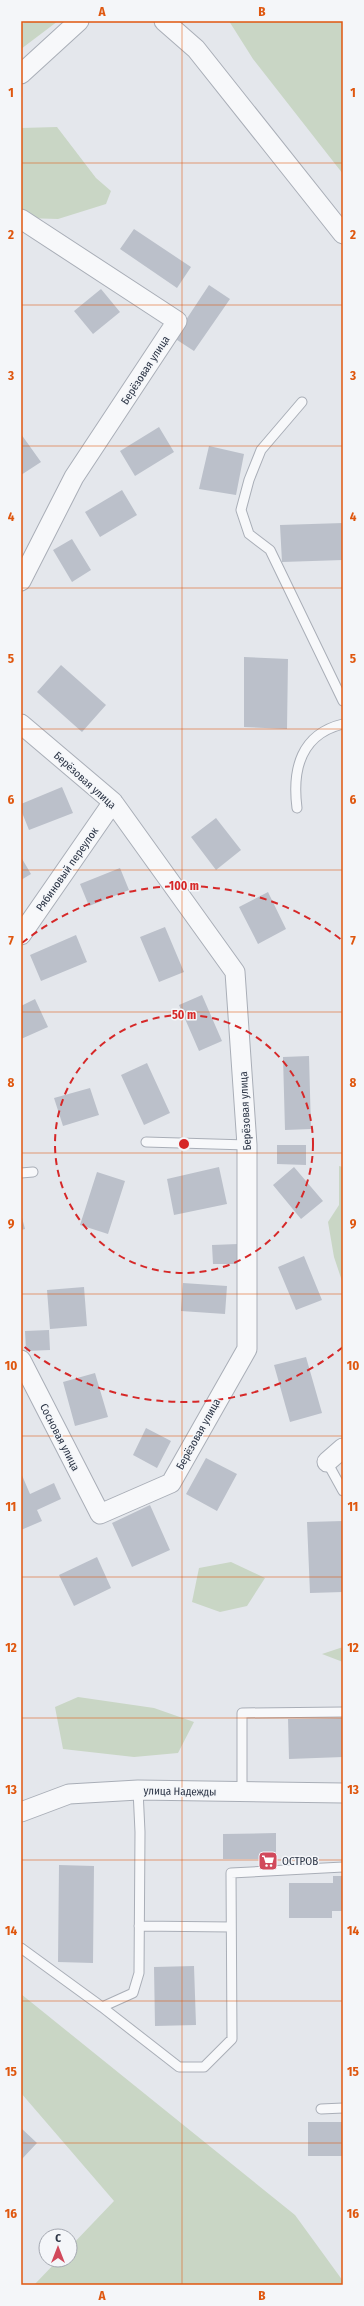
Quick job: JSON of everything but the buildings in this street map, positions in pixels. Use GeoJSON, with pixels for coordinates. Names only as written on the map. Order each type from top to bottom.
{"type":"FeatureCollection","features":[{"type":"Feature","properties":{"kind":"street"},"geometry":{"type":"LineString","coordinates":[[21,74],[79,21]]}},
{"type":"Feature","properties":{"kind":"street"},"geometry":{"type":"LineString","coordinates":[[164,21],[196,49],[343,234]]}},
{"type":"Feature","properties":{"kind":"street","name":"Берёзовая улица"},"geometry":{"type":"LineString","coordinates":[[21,219],[177,321],[74,477],[21,581]]}},
{"type":"Feature","properties":{"kind":"street","name":"Берёзовая улица"},"geometry":{"type":"LineString","coordinates":[[21,724],[113,802],[235,972],[248,1145],[247,1349],[171,1483],[100,1514]]}},
{"type":"Feature","properties":{"kind":"street","name":"Рябиновый переулок"},"geometry":{"type":"LineString","coordinates":[[21,935],[113,802]]}},
{"type":"Feature","properties":{"kind":"street","name":"Сосновая улица"},"geometry":{"type":"LineString","coordinates":[[21,1360],[100,1514]]}},
{"type":"Feature","properties":{"kind":"street"},"geometry":{"type":"LineString","coordinates":[[327,1462],[343,1448]]}},
{"type":"Feature","properties":{"kind":"street","name":"улица Надежды"},"geometry":{"type":"LineString","coordinates":[[21,1812],[69,1794],[138,1790],[343,1793]]}},
{"type":"Feature","properties":{"kind":"lane"},"geometry":{"type":"LineString","coordinates":[[302,402],[261,450],[249,480],[241,510],[249,534],[270,550],[343,702]]}},
{"type":"Feature","properties":{"kind":"lane"},"geometry":{"type":"LineString","coordinates":[[297,808],[296,773],[306,747],[309,742],[328,727],[343,724]]}},
{"type":"Feature","properties":{"kind":"lane"},"geometry":{"type":"LineString","coordinates":[[146,1142],[248,1145]]}},
{"type":"Feature","properties":{"kind":"lane"},"geometry":{"type":"LineString","coordinates":[[21,1173],[33,1172]]}},
{"type":"Feature","properties":{"kind":"lane"},"geometry":{"type":"LineString","coordinates":[[327,1462],[343,1491]]}},
{"type":"Feature","properties":{"kind":"lane"},"geometry":{"type":"LineString","coordinates":[[242,1792],[242,1713],[343,1712]]}},
{"type":"Feature","properties":{"kind":"lane"},"geometry":{"type":"LineString","coordinates":[[102,2007],[133,1993],[139,1973],[138,1790]]}},
{"type":"Feature","properties":{"kind":"lane"},"geometry":{"type":"LineString","coordinates":[[21,1948],[102,2007],[179,2067],[204,2067],[232,2039],[231,1873],[343,1868]]}},
{"type":"Feature","properties":{"kind":"lane"},"geometry":{"type":"LineString","coordinates":[[139,1926],[231,1927]]}},
{"type":"Feature","properties":{"kind":"lane"},"geometry":{"type":"LineString","coordinates":[[321,2109],[343,2108]]}},
{"type":"Feature","properties":{"kind":"green space"},"geometry":{"type":"Polygon","coordinates":[[[26,21],[58,21],[21,49],[21,25],[26,21]]]}},
{"type":"Feature","properties":{"kind":"green space"},"geometry":{"type":"Polygon","coordinates":[[[229,21],[343,21],[343,174],[253,59],[229,21]]]}},
{"type":"Feature","properties":{"kind":"green space"},"geometry":{"type":"Polygon","coordinates":[[[57,127],[96,178],[111,191],[106,204],[58,219],[25,218],[21,208],[21,128],[57,127]]]}},
{"type":"Feature","properties":{"kind":"green space"},"geometry":{"type":"Polygon","coordinates":[[[339,1166],[343,1167],[343,1284],[334,1257],[328,1222],[339,1205],[339,1166]]]}},
{"type":"Feature","properties":{"kind":"green space"},"geometry":{"type":"Polygon","coordinates":[[[231,1562],[265,1578],[247,1606],[220,1612],[192,1602],[199,1568],[231,1562]]]}},
{"type":"Feature","properties":{"kind":"green space"},"geometry":{"type":"Polygon","coordinates":[[[343,1647],[343,1662],[322,1654],[343,1647]]]}},
{"type":"Feature","properties":{"kind":"green space"},"geometry":{"type":"Polygon","coordinates":[[[78,1697],[154,1708],[194,1722],[178,1753],[134,1757],[63,1749],[55,1707],[78,1697]]]}},
{"type":"Feature","properties":{"kind":"green space"},"geometry":{"type":"Polygon","coordinates":[[[21,1994],[295,2215],[343,2281],[343,2285],[34,2285],[50,2268],[78,2268],[78,2239],[114,2201],[21,2093],[21,1994]]]}},
{"type":"Feature","properties":{"kind":"place","name":"ОСТРОВ"},"geometry":{"type":"Point","coordinates":[268,1861]}}]}
